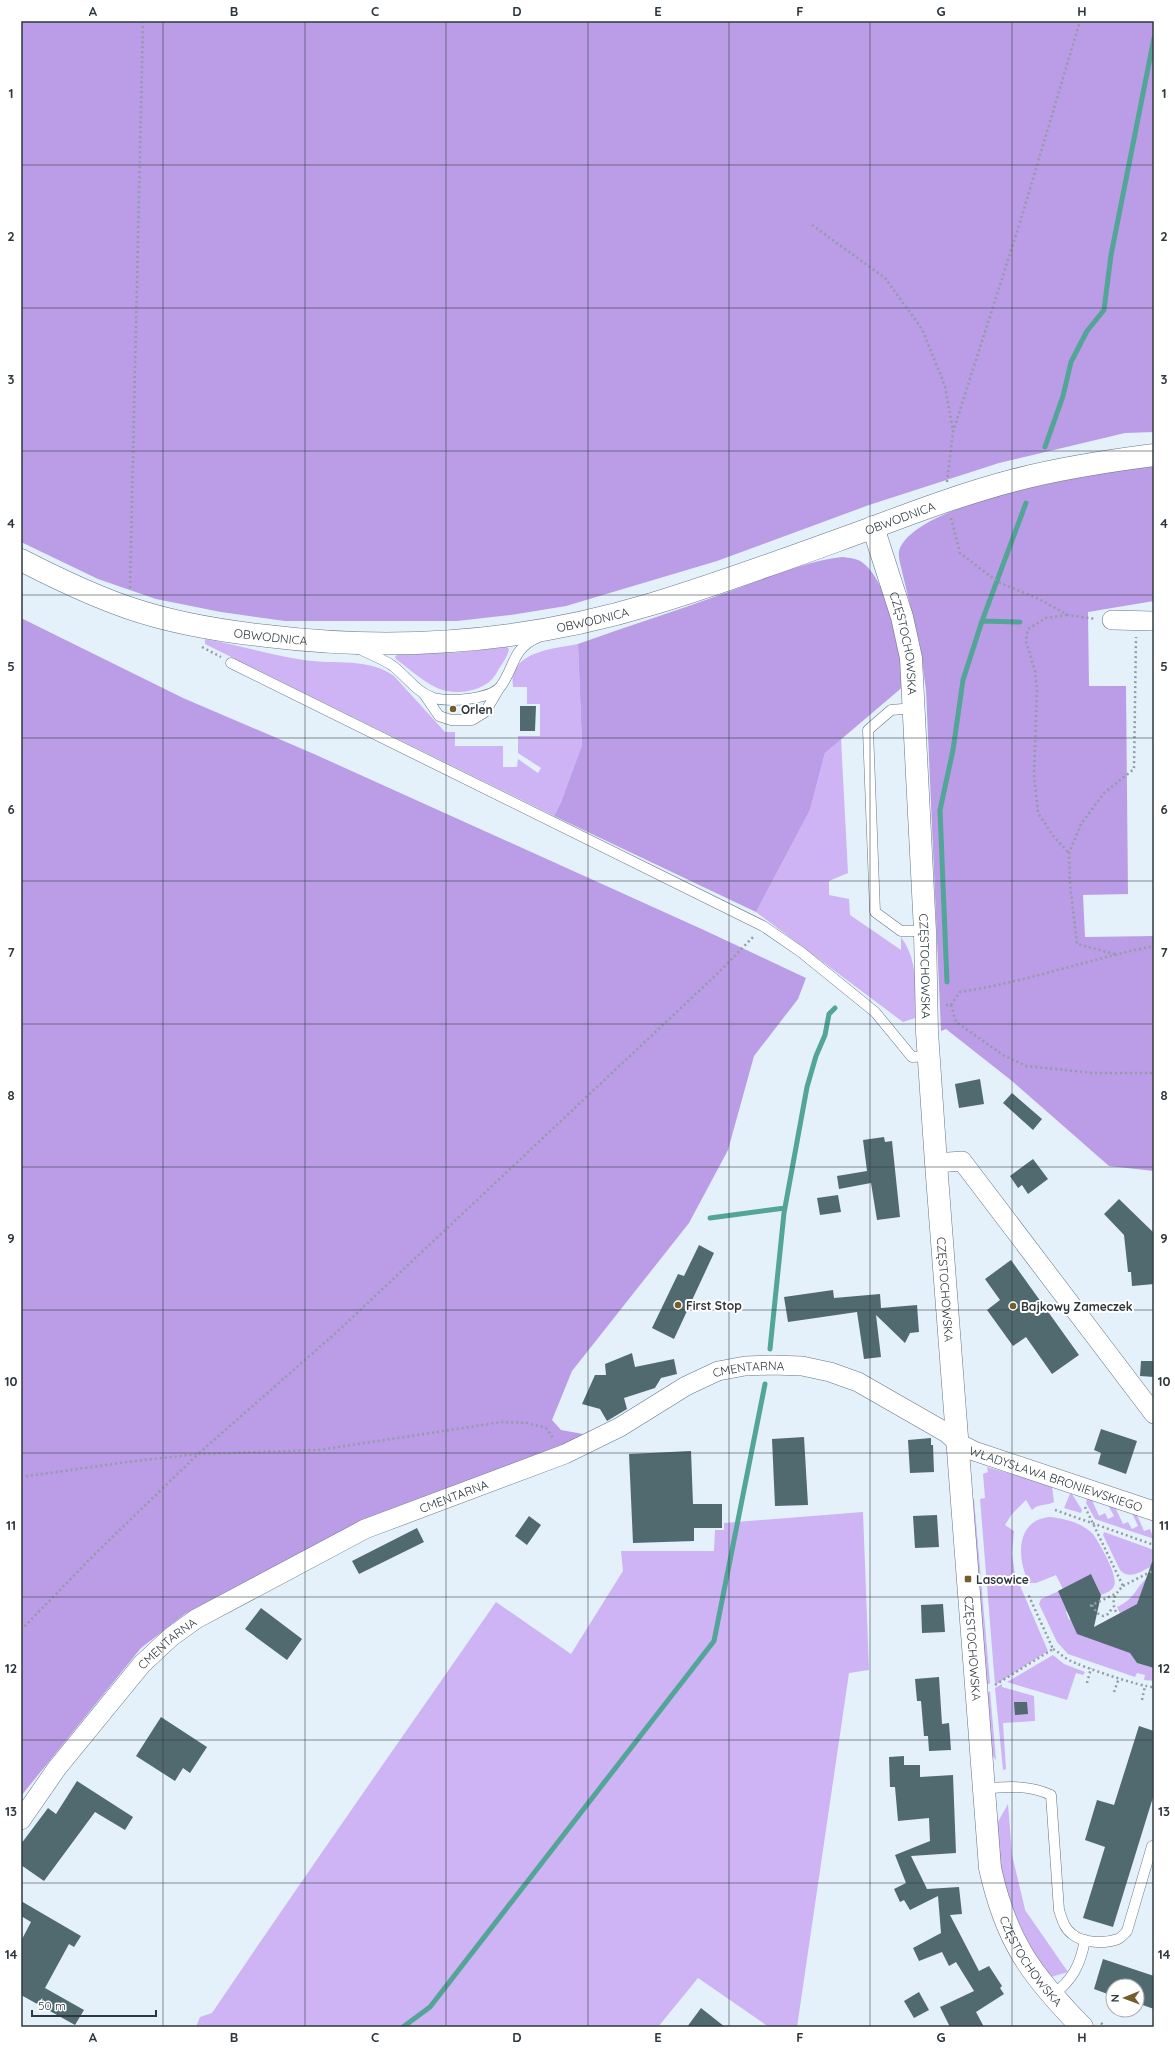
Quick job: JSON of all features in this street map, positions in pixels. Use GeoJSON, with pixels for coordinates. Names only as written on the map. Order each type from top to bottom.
{"type":"FeatureCollection","features":[{"type":"Feature","properties":{"kind":"street","name":"OBWODNICA"},"geometry":{"type":"LineString","coordinates":[[21,560],[90,593],[130,608],[195,625],[238,633],[348,643],[421,643],[468,641],[516,635],[567,626],[618,614],[682,595],[980,490],[1047,472],[1086,464],[1154,455]]}},
{"type":"Feature","properties":{"kind":"street","name":"CZĘSTOCHOWSKA"},"geometry":{"type":"LineString","coordinates":[[874,527],[902,617],[911,658],[925,931],[929,1056],[990,1868],[997,1898],[1009,1932],[1027,1963],[1052,1996],[1082,2027]]}},
{"type":"Feature","properties":{"kind":"street"},"geometry":{"type":"LineString","coordinates":[[1112,620],[1145,621]]}},
{"type":"Feature","properties":{"kind":"street"},"geometry":{"type":"LineString","coordinates":[[936,1163],[962,1161],[1154,1414]]}},
{"type":"Feature","properties":{"kind":"street","name":"CMENTARNA"},"geometry":{"type":"LineString","coordinates":[[21,1820],[57,1768],[142,1664],[171,1637],[196,1619],[365,1529],[565,1454],[620,1427],[686,1386],[718,1371],[745,1366],[772,1365],[802,1366],[823,1370],[857,1381],[947,1433],[958,1443]]}},
{"type":"Feature","properties":{"kind":"street","name":"WŁADYSŁAWA BRONIEWSKIEGO"},"geometry":{"type":"LineString","coordinates":[[958,1443],[983,1455],[1154,1511]]}},
{"type":"Feature","properties":{"kind":"lane"},"geometry":{"type":"LineString","coordinates":[[423,692],[439,716],[451,720],[472,720],[490,706],[512,660],[522,647],[534,640],[567,626]]}},
{"type":"Feature","properties":{"kind":"lane"},"geometry":{"type":"LineString","coordinates":[[348,643],[392,665],[423,692],[433,698],[470,698],[484,695],[500,686]]}},
{"type":"Feature","properties":{"kind":"lane"},"geometry":{"type":"LineString","coordinates":[[231,663],[763,926],[801,952],[875,1012],[912,1057],[929,1056]]}},
{"type":"Feature","properties":{"kind":"lane"},"geometry":{"type":"LineString","coordinates":[[914,708],[891,710],[868,730],[876,912],[901,931],[925,931]]}},
{"type":"Feature","properties":{"kind":"lane"},"geometry":{"type":"LineString","coordinates":[[983,1789],[1026,1787],[1051,1794],[1059,1910],[1064,1926],[1073,1935],[1086,1940],[1108,1942],[1119,1939],[1127,1931],[1153,1844]]}},
{"type":"Feature","properties":{"kind":"lane"},"geometry":{"type":"LineString","coordinates":[[1052,1996],[1073,1976],[1082,1957],[1086,1940]]}},
{"type":"Feature","properties":{"kind":"path"},"geometry":{"type":"LineString","coordinates":[[130,608],[143,21]]}},
{"type":"Feature","properties":{"kind":"path"},"geometry":{"type":"LineString","coordinates":[[1068,615],[1039,599],[998,582],[960,553],[946,501],[947,469],[953,432],[1021,219],[1080,21]]}},
{"type":"Feature","properties":{"kind":"path"},"geometry":{"type":"LineString","coordinates":[[812,225],[885,278],[922,329],[944,386],[953,432]]}},
{"type":"Feature","properties":{"kind":"path"},"geometry":{"type":"LineString","coordinates":[[1069,853],[1054,837],[1038,813],[1034,775],[1037,689],[1035,671],[1026,642],[1028,629],[1046,618],[1068,615],[1112,620]]}},
{"type":"Feature","properties":{"kind":"path"},"geometry":{"type":"LineString","coordinates":[[1115,954],[1077,944],[1070,884],[1069,853],[1081,824],[1104,793],[1134,769],[1145,621]]}},
{"type":"Feature","properties":{"kind":"path"},"geometry":{"type":"LineString","coordinates":[[21,1630],[93,1556],[198,1454],[345,1325],[707,984],[763,926]]}},
{"type":"Feature","properties":{"kind":"path"},"geometry":{"type":"LineString","coordinates":[[951,1006],[960,992],[998,986],[1024,977],[1044,974],[1115,954],[1154,946]]}},
{"type":"Feature","properties":{"kind":"path"},"geometry":{"type":"LineString","coordinates":[[928,1006],[951,1006]]}},
{"type":"Feature","properties":{"kind":"path"},"geometry":{"type":"LineString","coordinates":[[951,1006],[956,1022],[1002,1055],[1026,1066],[1094,1073],[1154,1073]]}},
{"type":"Feature","properties":{"kind":"path"},"geometry":{"type":"LineString","coordinates":[[21,1476],[198,1454],[319,1450],[502,1422],[528,1422],[546,1428],[565,1454]]}},
{"type":"Feature","properties":{"kind":"path"},"geometry":{"type":"LineString","coordinates":[[1082,1487],[1079,1495],[1123,1586]]}},
{"type":"Feature","properties":{"kind":"path"},"geometry":{"type":"LineString","coordinates":[[1054,1510],[1154,1545]]}},
{"type":"Feature","properties":{"kind":"path"},"geometry":{"type":"LineString","coordinates":[[1115,1594],[1113,1606],[1108,1614],[1104,1616],[1097,1613],[1091,1605],[1115,1594],[1123,1586],[1154,1570]]}},
{"type":"Feature","properties":{"kind":"path"},"geometry":{"type":"LineString","coordinates":[[1028,1594],[1053,1649],[1069,1660],[1119,1678],[1145,1686],[1154,1687]]}},
{"type":"Feature","properties":{"kind":"path"},"geometry":{"type":"LineString","coordinates":[[1113,1606],[1117,1614]]}},
{"type":"Feature","properties":{"kind":"path"},"geometry":{"type":"LineString","coordinates":[[993,1686],[1053,1649]]}},
{"type":"Feature","properties":{"kind":"path"},"geometry":{"type":"LineString","coordinates":[[1087,1684],[1092,1668]]}},
{"type":"Feature","properties":{"kind":"path"},"geometry":{"type":"LineString","coordinates":[[1114,1692],[1119,1678]]}},
{"type":"Feature","properties":{"kind":"path"},"geometry":{"type":"LineString","coordinates":[[1142,1700],[1145,1686]]}},
{"type":"Feature","properties":{"kind":"shaded area"},"geometry":{"type":"Polygon","coordinates":[[[21,21],[1154,21],[1154,432],[1125,433],[999,463],[869,505],[717,561],[566,606],[511,615],[457,621],[285,621],[221,612],[156,599],[98,579],[21,542],[21,21]]]}},
{"type":"Feature","properties":{"kind":"shaded area"},"geometry":{"type":"Polygon","coordinates":[[[1154,465],[1154,601],[1088,612],[1089,686],[1126,686],[1128,894],[1083,895],[1085,937],[1154,936],[1154,1171],[1109,1166],[1012,1081],[946,1029],[941,1031],[926,690],[920,646],[900,563],[899,553],[900,548],[916,530],[942,515],[977,502],[1016,491],[1057,482],[1154,465]]]}},
{"type":"Feature","properties":{"kind":"shaded area"},"geometry":{"type":"Polygon","coordinates":[[[842,557],[861,561],[872,572],[880,586],[892,620],[905,685],[825,753],[810,810],[756,912],[554,816],[561,802],[582,745],[578,644],[710,599],[785,571],[827,559],[842,557]]]}},
{"type":"Feature","properties":{"kind":"shaded area"},"geometry":{"type":"Polygon","coordinates":[[[21,618],[183,698],[314,754],[706,931],[806,978],[798,999],[754,1056],[728,1150],[689,1223],[572,1371],[552,1420],[561,1430],[583,1434],[576,1442],[362,1521],[185,1614],[141,1648],[21,1796],[21,618]]]}},
{"type":"Feature","properties":{"kind":"shaded area"},"geometry":{"type":"Polygon","coordinates":[[[205,639],[292,658],[362,664],[384,670],[394,676],[445,732],[455,732],[455,746],[503,746],[503,767],[517,767],[518,759],[538,773],[541,768],[518,753],[518,736],[540,736],[540,704],[527,704],[527,687],[513,687],[513,675],[518,666],[525,659],[535,654],[546,650],[578,644],[582,745],[561,802],[554,816],[205,644],[205,639]]]}},
{"type":"Feature","properties":{"kind":"shaded area"},"geometry":{"type":"Polygon","coordinates":[[[507,647],[509,649],[507,655],[491,680],[478,688],[461,692],[453,692],[437,688],[416,675],[395,657],[397,655],[452,653],[507,647]]]}},
{"type":"Feature","properties":{"kind":"shaded area"},"geometry":{"type":"Polygon","coordinates":[[[841,739],[848,873],[829,881],[829,895],[849,899],[850,915],[901,950],[901,937],[907,946],[911,956],[915,976],[915,1018],[903,1022],[756,912],[810,810],[825,753],[841,739]]]}},
{"type":"Feature","properties":{"kind":"shaded area"},"geometry":{"type":"Polygon","coordinates":[[[987,1467],[1052,1486],[1054,1502],[1037,1506],[1032,1510],[1026,1500],[1012,1514],[1005,1525],[1014,1531],[1012,1554],[1015,1574],[1048,1651],[995,1685],[980,1499],[985,1498],[983,1474],[988,1472],[987,1467]]]}},
{"type":"Feature","properties":{"kind":"shaded area"},"geometry":{"type":"Polygon","coordinates":[[[1070,1494],[1072,1494],[1082,1510],[1081,1513],[1064,1508],[1070,1494]]]}},
{"type":"Feature","properties":{"kind":"shaded area"},"geometry":{"type":"Polygon","coordinates":[[[1087,1498],[1092,1500],[1099,1516],[1105,1513],[1108,1519],[1114,1516],[1108,1505],[1115,1507],[1123,1524],[1128,1522],[1132,1529],[1138,1526],[1132,1513],[1137,1515],[1144,1531],[1150,1529],[1154,1539],[1095,1519],[1086,1503],[1087,1498]]]}},
{"type":"Feature","properties":{"kind":"shaded area"},"geometry":{"type":"Polygon","coordinates":[[[974,1499],[990,1683],[983,1687],[970,1500],[974,1499]]]}},
{"type":"Feature","properties":{"kind":"shaded area"},"geometry":{"type":"Polygon","coordinates":[[[863,1512],[869,1670],[849,1673],[797,2027],[769,2027],[698,1978],[658,2027],[196,2027],[200,2017],[212,2013],[496,1602],[571,1654],[623,1571],[621,1551],[714,1551],[715,1530],[724,1530],[724,1523],[863,1512]]]}},
{"type":"Feature","properties":{"kind":"shaded area"},"geometry":{"type":"Polygon","coordinates":[[[1049,1517],[1072,1522],[1084,1527],[1093,1534],[1108,1560],[1114,1575],[1114,1586],[1110,1591],[1101,1595],[1092,1576],[1090,1575],[1063,1589],[1056,1575],[1036,1583],[1029,1583],[1022,1563],[1022,1542],[1025,1533],[1030,1526],[1038,1520],[1049,1517]]]}},
{"type":"Feature","properties":{"kind":"shaded area"},"geometry":{"type":"Polygon","coordinates":[[[1104,1532],[1154,1550],[1154,1565],[1137,1574],[1128,1575],[1124,1573],[1120,1570],[1103,1535],[1104,1532]]]}},
{"type":"Feature","properties":{"kind":"shaded area"},"geometry":{"type":"Polygon","coordinates":[[[1154,1574],[1141,1602],[1120,1613],[1117,1607],[1129,1599],[1148,1577],[1154,1574]]]}},
{"type":"Feature","properties":{"kind":"shaded area"},"geometry":{"type":"Polygon","coordinates":[[[1059,1591],[1069,1620],[1071,1619],[1077,1634],[1086,1635],[1130,1652],[1137,1663],[1154,1668],[1154,1681],[1144,1680],[1145,1675],[1137,1673],[1135,1677],[1068,1654],[1057,1642],[1039,1604],[1041,1599],[1059,1591]]]}},
{"type":"Feature","properties":{"kind":"shaded area"},"geometry":{"type":"Polygon","coordinates":[[[1053,1655],[1064,1664],[1085,1672],[1083,1675],[1076,1673],[1067,1700],[1007,1682],[1053,1655]]]}},
{"type":"Feature","properties":{"kind":"shaded area"},"geometry":{"type":"Polygon","coordinates":[[[1002,1684],[1002,1687],[1034,1696],[1035,1721],[1003,1723],[1006,1769],[1003,1770],[995,1688],[1002,1684]]]}},
{"type":"Feature","properties":{"kind":"shaded area"},"geometry":{"type":"Polygon","coordinates":[[[990,1691],[996,1760],[988,1750],[983,1694],[990,1691]]]}},
{"type":"Feature","properties":{"kind":"shaded area"},"geometry":{"type":"Polygon","coordinates":[[[1008,1804],[1012,1855],[1025,1910],[1068,1972],[1051,1977],[1029,1950],[1004,1891],[995,1827],[1008,1804]]]}},
{"type":"Feature","properties":{"kind":"building"},"geometry":{"type":"Polygon","coordinates":[[[520,706],[536,706],[535,731],[520,731],[520,706]]]}},
{"type":"Feature","properties":{"kind":"building"},"geometry":{"type":"Polygon","coordinates":[[[980,1079],[984,1104],[959,1108],[955,1084],[980,1079]]]}},
{"type":"Feature","properties":{"kind":"building"},"geometry":{"type":"Polygon","coordinates":[[[1012,1093],[1042,1119],[1033,1130],[1003,1103],[1012,1093]]]}},
{"type":"Feature","properties":{"kind":"building"},"geometry":{"type":"Polygon","coordinates":[[[884,1137],[885,1142],[892,1141],[900,1217],[877,1220],[871,1183],[839,1189],[837,1176],[867,1171],[863,1140],[884,1137]]]}},
{"type":"Feature","properties":{"kind":"building"},"geometry":{"type":"Polygon","coordinates":[[[1033,1159],[1048,1179],[1028,1194],[1022,1185],[1018,1188],[1010,1176],[1033,1159]]]}},
{"type":"Feature","properties":{"kind":"building"},"geometry":{"type":"Polygon","coordinates":[[[838,1195],[841,1212],[820,1215],[817,1198],[838,1195]]]}},
{"type":"Feature","properties":{"kind":"building"},"geometry":{"type":"Polygon","coordinates":[[[1119,1199],[1154,1233],[1154,1284],[1132,1286],[1131,1272],[1128,1272],[1124,1235],[1104,1214],[1119,1199]]]}},
{"type":"Feature","properties":{"kind":"building"},"geometry":{"type":"Polygon","coordinates":[[[699,1245],[714,1253],[674,1339],[652,1328],[678,1274],[684,1276],[699,1245]]]}},
{"type":"Feature","properties":{"kind":"building"},"geometry":{"type":"Polygon","coordinates":[[[1011,1260],[1079,1355],[1052,1374],[1026,1337],[1013,1346],[987,1310],[1000,1300],[985,1279],[1011,1260]]]}},
{"type":"Feature","properties":{"kind":"building"},"geometry":{"type":"Polygon","coordinates":[[[833,1290],[834,1298],[880,1294],[881,1308],[917,1305],[919,1332],[910,1333],[905,1343],[876,1315],[881,1357],[864,1359],[857,1312],[788,1322],[784,1297],[833,1290]]]}},
{"type":"Feature","properties":{"kind":"building"},"geometry":{"type":"Polygon","coordinates":[[[632,1353],[635,1367],[674,1359],[677,1374],[661,1378],[655,1388],[624,1398],[627,1409],[607,1421],[600,1409],[582,1404],[595,1375],[606,1375],[605,1364],[632,1353]]]}},
{"type":"Feature","properties":{"kind":"building"},"geometry":{"type":"Polygon","coordinates":[[[1141,1361],[1154,1361],[1154,1377],[1140,1376],[1141,1361]]]}},
{"type":"Feature","properties":{"kind":"building"},"geometry":{"type":"Polygon","coordinates":[[[1101,1429],[1137,1441],[1126,1474],[1098,1464],[1101,1453],[1094,1450],[1101,1429]]]}},
{"type":"Feature","properties":{"kind":"building"},"geometry":{"type":"Polygon","coordinates":[[[804,1437],[808,1505],[775,1506],[772,1439],[804,1437]]]}},
{"type":"Feature","properties":{"kind":"building"},"geometry":{"type":"Polygon","coordinates":[[[931,1438],[931,1445],[933,1445],[934,1472],[910,1473],[908,1440],[931,1438]]]}},
{"type":"Feature","properties":{"kind":"building"},"geometry":{"type":"Polygon","coordinates":[[[691,1451],[693,1504],[722,1504],[722,1528],[694,1528],[694,1541],[633,1543],[629,1454],[691,1451]]]}},
{"type":"Feature","properties":{"kind":"building"},"geometry":{"type":"Polygon","coordinates":[[[937,1515],[939,1547],[915,1548],[913,1516],[937,1515]]]}},
{"type":"Feature","properties":{"kind":"building"},"geometry":{"type":"Polygon","coordinates":[[[529,1516],[541,1525],[527,1545],[515,1536],[529,1516]]]}},
{"type":"Feature","properties":{"kind":"building"},"geometry":{"type":"Polygon","coordinates":[[[417,1528],[424,1542],[359,1574],[352,1561],[417,1528]]]}},
{"type":"Feature","properties":{"kind":"building"},"geometry":{"type":"Polygon","coordinates":[[[1152,1562],[1154,1562],[1154,1668],[1137,1663],[1130,1653],[1077,1634],[1058,1591],[1091,1574],[1101,1595],[1094,1627],[1137,1604],[1152,1562]]]}},
{"type":"Feature","properties":{"kind":"building"},"geometry":{"type":"Polygon","coordinates":[[[943,1604],[945,1632],[922,1633],[921,1605],[943,1604]]]}},
{"type":"Feature","properties":{"kind":"building"},"geometry":{"type":"Polygon","coordinates":[[[261,1608],[302,1639],[287,1660],[245,1629],[261,1608]]]}},
{"type":"Feature","properties":{"kind":"building"},"geometry":{"type":"Polygon","coordinates":[[[939,1677],[942,1724],[949,1723],[951,1750],[929,1751],[928,1736],[924,1736],[921,1701],[917,1701],[915,1679],[939,1677]]]}},
{"type":"Feature","properties":{"kind":"building"},"geometry":{"type":"Polygon","coordinates":[[[1014,1702],[1027,1702],[1028,1714],[1015,1715],[1014,1702]]]}},
{"type":"Feature","properties":{"kind":"building"},"geometry":{"type":"Polygon","coordinates":[[[161,1717],[207,1747],[190,1773],[183,1768],[175,1781],[136,1756],[161,1717]]]}},
{"type":"Feature","properties":{"kind":"building"},"geometry":{"type":"Polygon","coordinates":[[[1139,1726],[1154,1731],[1154,1794],[1113,1927],[1083,1918],[1105,1847],[1085,1840],[1097,1800],[1114,1805],[1139,1726]]]}},
{"type":"Feature","properties":{"kind":"building"},"geometry":{"type":"Polygon","coordinates":[[[904,1756],[904,1765],[920,1765],[920,1777],[953,1775],[956,1853],[911,1856],[927,1889],[959,1887],[962,1914],[950,1915],[979,1971],[989,1966],[1002,1986],[1000,1988],[1004,1994],[976,2012],[984,2027],[950,2027],[940,2007],[974,1991],[956,1962],[949,1966],[942,1952],[919,1961],[913,1948],[941,1933],[938,1896],[910,1910],[904,1900],[900,1902],[894,1889],[906,1883],[895,1855],[930,1841],[929,1818],[898,1821],[895,1787],[890,1787],[889,1757],[904,1756]]]}},
{"type":"Feature","properties":{"kind":"building"},"geometry":{"type":"Polygon","coordinates":[[[77,1781],[133,1817],[125,1830],[95,1812],[44,1881],[21,1865],[21,1844],[48,1808],[56,1814],[77,1781]]]}},
{"type":"Feature","properties":{"kind":"building"},"geometry":{"type":"Polygon","coordinates":[[[21,1901],[81,1936],[74,1947],[69,1944],[45,1988],[84,2010],[75,2025],[21,1995],[21,1941],[31,1922],[21,1916],[21,1901]]]}},
{"type":"Feature","properties":{"kind":"building"},"geometry":{"type":"Polygon","coordinates":[[[1103,1959],[1154,1976],[1154,2009],[1145,2006],[1145,1978],[1105,1978],[1105,1993],[1094,1989],[1103,1959]]]}},
{"type":"Feature","properties":{"kind":"building"},"geometry":{"type":"Polygon","coordinates":[[[919,1992],[929,2010],[914,2018],[904,2001],[919,1992]]]}},
{"type":"Feature","properties":{"kind":"building"},"geometry":{"type":"Polygon","coordinates":[[[701,2008],[725,2027],[687,2027],[701,2008]]]}},
{"type":"Feature","properties":{"kind":"waterway"},"geometry":{"type":"LineString","coordinates":[[1045,447],[1063,396],[1071,362],[1087,331],[1104,310],[1111,255],[1154,38]]}},
{"type":"Feature","properties":{"kind":"waterway"},"geometry":{"type":"LineString","coordinates":[[947,982],[940,810],[953,750],[963,680],[982,621],[1026,503]]}},
{"type":"Feature","properties":{"kind":"waterway"},"geometry":{"type":"LineString","coordinates":[[982,621],[1020,622]]}},
{"type":"Feature","properties":{"kind":"waterway"},"geometry":{"type":"LineString","coordinates":[[770,1349],[784,1213],[807,1087],[816,1056],[825,1035],[829,1014],[835,1008]]}},
{"type":"Feature","properties":{"kind":"waterway"},"geometry":{"type":"LineString","coordinates":[[710,1218],[785,1208]]}},
{"type":"Feature","properties":{"kind":"waterway"},"geometry":{"type":"LineString","coordinates":[[403,2027],[430,2007],[714,1641],[765,1384]]}},
{"type":"Feature","properties":{"kind":"place","name":"Orlen"},"geometry":{"type":"Point","coordinates":[453,709]}},
{"type":"Feature","properties":{"kind":"place","name":"First Stop"},"geometry":{"type":"Point","coordinates":[678,1305]}},
{"type":"Feature","properties":{"kind":"place","name":"Bajkowy Zameczek"},"geometry":{"type":"Point","coordinates":[1013,1306]}},
{"type":"Feature","properties":{"kind":"place","name":"Lasowice"},"geometry":{"type":"Point","coordinates":[968,1579]}}]}
